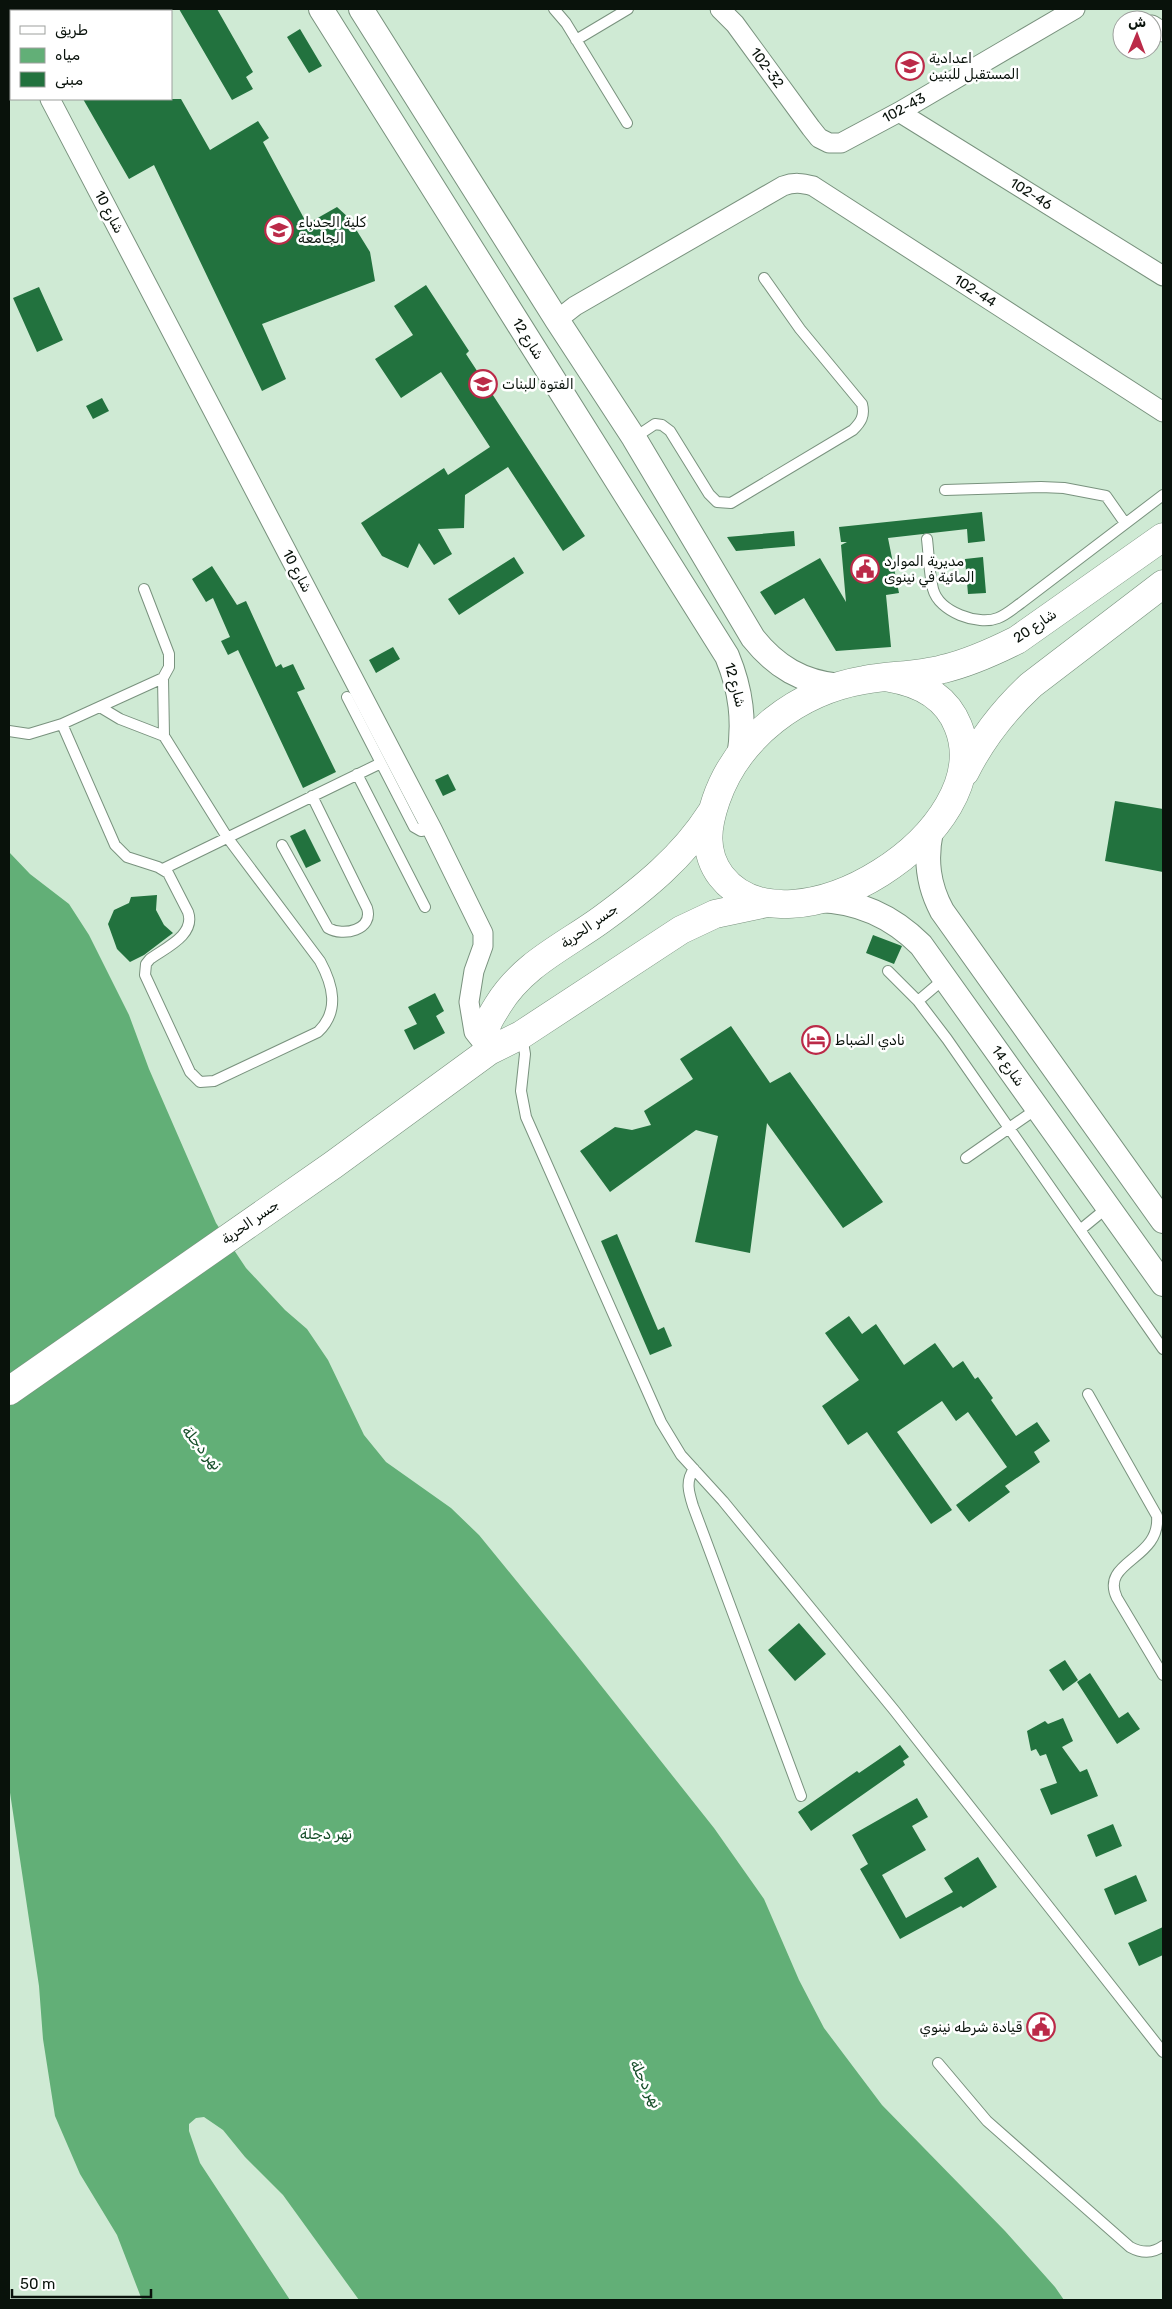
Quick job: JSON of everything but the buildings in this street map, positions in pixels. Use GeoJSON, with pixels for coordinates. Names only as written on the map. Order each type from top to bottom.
{"type":"FeatureCollection","features":[{"type":"Feature","properties":{"kind":"main road","name":"شارع 20"},"geometry":{"type":"LineString","coordinates":[[890,678],[943,670],[993,652],[1017,640],[1163,537]]}},
{"type":"Feature","properties":{"kind":"main road"},"geometry":{"type":"LineString","coordinates":[[963,775],[965,755],[962,736],[955,717],[943,702],[927,689],[909,681],[890,678],[865,680],[839,686],[815,694],[779,716],[754,738],[724,782],[713,809],[708,824],[711,856],[717,870],[727,883],[740,893],[754,900],[770,903],[816,900],[856,887],[889,869],[911,852],[931,831],[955,794],[963,775],[985,736],[1014,701],[1031,685],[1163,584]]}},
{"type":"Feature","properties":{"kind":"main road","name":"جسر الحرية"},"geometry":{"type":"LineString","coordinates":[[489,1051],[485,1029],[514,982],[542,958],[601,919],[652,880],[680,854],[713,809]]}},
{"type":"Feature","properties":{"kind":"main road","name":"جسر الحرية"},"geometry":{"type":"LineString","coordinates":[[9,1391],[333,1165],[489,1051],[521,1035],[681,930],[715,914],[751,905],[770,903]]}},
{"type":"Feature","properties":{"kind":"street","name":"شارع 12"},"geometry":{"type":"LineString","coordinates":[[321,9],[404,138],[727,656],[739,688],[742,706],[743,723],[739,758]]}},
{"type":"Feature","properties":{"kind":"street"},"geometry":{"type":"LineString","coordinates":[[361,9],[557,320],[634,438],[762,649],[772,660],[797,676],[810,681],[839,686]]}},
{"type":"Feature","properties":{"kind":"street","name":"102-32"},"geometry":{"type":"LineString","coordinates":[[720,9],[735,24],[811,128]]}},
{"type":"Feature","properties":{"kind":"street","name":"102-43"},"geometry":{"type":"LineString","coordinates":[[811,128],[819,138],[829,143],[841,142],[900,112],[1075,9]]}},
{"type":"Feature","properties":{"kind":"street","name":"شارع 10"},"geometry":{"type":"LineString","coordinates":[[51,100],[432,829],[483,933],[483,946],[474,971],[469,1002],[474,1032],[489,1051]]}},
{"type":"Feature","properties":{"kind":"street","name":"102-46"},"geometry":{"type":"LineString","coordinates":[[900,112],[1163,276]]}},
{"type":"Feature","properties":{"kind":"street"},"geometry":{"type":"LineString","coordinates":[[404,138],[430,120]]}},
{"type":"Feature","properties":{"kind":"street","name":"102-44"},"geometry":{"type":"LineString","coordinates":[[557,320],[575,306],[783,186],[795,183],[813,186],[1163,412]]}},
{"type":"Feature","properties":{"kind":"street"},"geometry":{"type":"LineString","coordinates":[[931,831],[928,845],[928,873],[942,911],[1163,1221]]}},
{"type":"Feature","properties":{"kind":"street","name":"شارع 14"},"geometry":{"type":"LineString","coordinates":[[816,900],[855,904],[891,920],[921,945],[946,977],[1163,1284]]}},
{"type":"Feature","properties":{"kind":"lane"},"geometry":{"type":"LineString","coordinates":[[554,9],[576,40],[627,123]]}},
{"type":"Feature","properties":{"kind":"lane"},"geometry":{"type":"LineString","coordinates":[[576,40],[628,9]]}},
{"type":"Feature","properties":{"kind":"lane"},"geometry":{"type":"LineString","coordinates":[[634,438],[655,424],[662,426],[670,432],[709,494],[717,502],[731,503],[853,430],[861,422],[864,411],[862,404],[800,328],[764,278]]}},
{"type":"Feature","properties":{"kind":"lane"},"geometry":{"type":"LineString","coordinates":[[944,490],[1064,488],[1106,496],[1125,523]]}},
{"type":"Feature","properties":{"kind":"lane"},"geometry":{"type":"LineString","coordinates":[[927,539],[934,591],[939,600],[953,611],[970,618],[986,621],[999,618],[1021,603],[1163,495]]}},
{"type":"Feature","properties":{"kind":"lane"},"geometry":{"type":"LineString","coordinates":[[62,724],[114,844],[127,857],[163,870],[172,878],[188,912],[190,924],[184,935],[150,959],[146,964],[145,975],[194,1078],[207,1083],[311,1037],[328,1020],[333,1004],[328,978],[320,961],[227,837],[164,736],[163,678],[169,666],[169,654],[144,589]]}},
{"type":"Feature","properties":{"kind":"lane"},"geometry":{"type":"LineString","coordinates":[[9,731],[28,734],[62,724],[163,678]]}},
{"type":"Feature","properties":{"kind":"lane"},"geometry":{"type":"LineString","coordinates":[[347,697],[414,827],[421,831],[432,829]]}},
{"type":"Feature","properties":{"kind":"lane"},"geometry":{"type":"LineString","coordinates":[[100,707],[120,719],[164,736]]}},
{"type":"Feature","properties":{"kind":"lane"},"geometry":{"type":"LineString","coordinates":[[163,870],[381,763]]}},
{"type":"Feature","properties":{"kind":"lane"},"geometry":{"type":"LineString","coordinates":[[357,774],[425,907]]}},
{"type":"Feature","properties":{"kind":"lane"},"geometry":{"type":"LineString","coordinates":[[282,845],[328,928],[340,933],[347,933],[363,925],[368,917],[367,908],[312,796]]}},
{"type":"Feature","properties":{"kind":"lane"},"geometry":{"type":"LineString","coordinates":[[888,971],[918,1001],[947,1039],[1163,1349]]}},
{"type":"Feature","properties":{"kind":"lane"},"geometry":{"type":"LineString","coordinates":[[918,1001],[946,977]]}},
{"type":"Feature","properties":{"kind":"lane"},"geometry":{"type":"LineString","coordinates":[[521,1035],[524,1054],[521,1091],[526,1117],[661,1422],[681,1455],[723,1501],[894,1710],[1163,2052]]}},
{"type":"Feature","properties":{"kind":"lane"},"geometry":{"type":"LineString","coordinates":[[966,1158],[1038,1108]]}},
{"type":"Feature","properties":{"kind":"lane"},"geometry":{"type":"LineString","coordinates":[[1080,1230],[1109,1206]]}},
{"type":"Feature","properties":{"kind":"lane"},"geometry":{"type":"LineString","coordinates":[[1088,1394],[1156,1516],[1156,1532],[1151,1543],[1120,1570],[1113,1586],[1117,1598],[1163,1675]]}},
{"type":"Feature","properties":{"kind":"lane"},"geometry":{"type":"LineString","coordinates":[[694,1469],[690,1474],[688,1486],[693,1506],[801,1796]]}},
{"type":"Feature","properties":{"kind":"lane"},"geometry":{"type":"LineString","coordinates":[[938,2063],[987,2121],[1130,2248],[1152,2252],[1163,2246]]}},
{"type":"Feature","properties":{"kind":"water","name":"نهر دجلة"},"geometry":{"type":"Polygon","coordinates":[[[9,852],[30,874],[69,904],[89,935],[129,1015],[149,1069],[216,1223],[246,1268],[285,1310],[307,1329],[328,1360],[364,1435],[386,1462],[451,1508],[479,1535],[572,1649],[714,1828],[764,1899],[799,1980],[824,2028],[882,2105],[1005,2231],[1055,2287],[1064,2300],[359,2300],[283,2195],[245,2157],[223,2130],[204,2117],[196,2118],[189,2124],[189,2131],[200,2163],[290,2300],[142,2300],[117,2235],[80,2174],[55,2116],[43,2039],[39,1986],[9,1786],[9,852]]]}},
{"type":"Feature","properties":{"kind":"place","name":"اعدادية المستقبل للبنين"},"geometry":{"type":"Point","coordinates":[910,66]}},
{"type":"Feature","properties":{"kind":"place","name":"كلية الحدباء الجامعة"},"geometry":{"type":"Point","coordinates":[279,230]}},
{"type":"Feature","properties":{"kind":"place","name":"الفتوة للبنات"},"geometry":{"type":"Point","coordinates":[483,384]}},
{"type":"Feature","properties":{"kind":"place","name":"مديرية الموارد المائية في نينوى"},"geometry":{"type":"Point","coordinates":[865,569]}},
{"type":"Feature","properties":{"kind":"place","name":"نادي الضباط"},"geometry":{"type":"Point","coordinates":[816,1040]}},
{"type":"Feature","properties":{"kind":"place","name":"قيادة شرطه نينوي"},"geometry":{"type":"Point","coordinates":[1041,2027]}}]}
